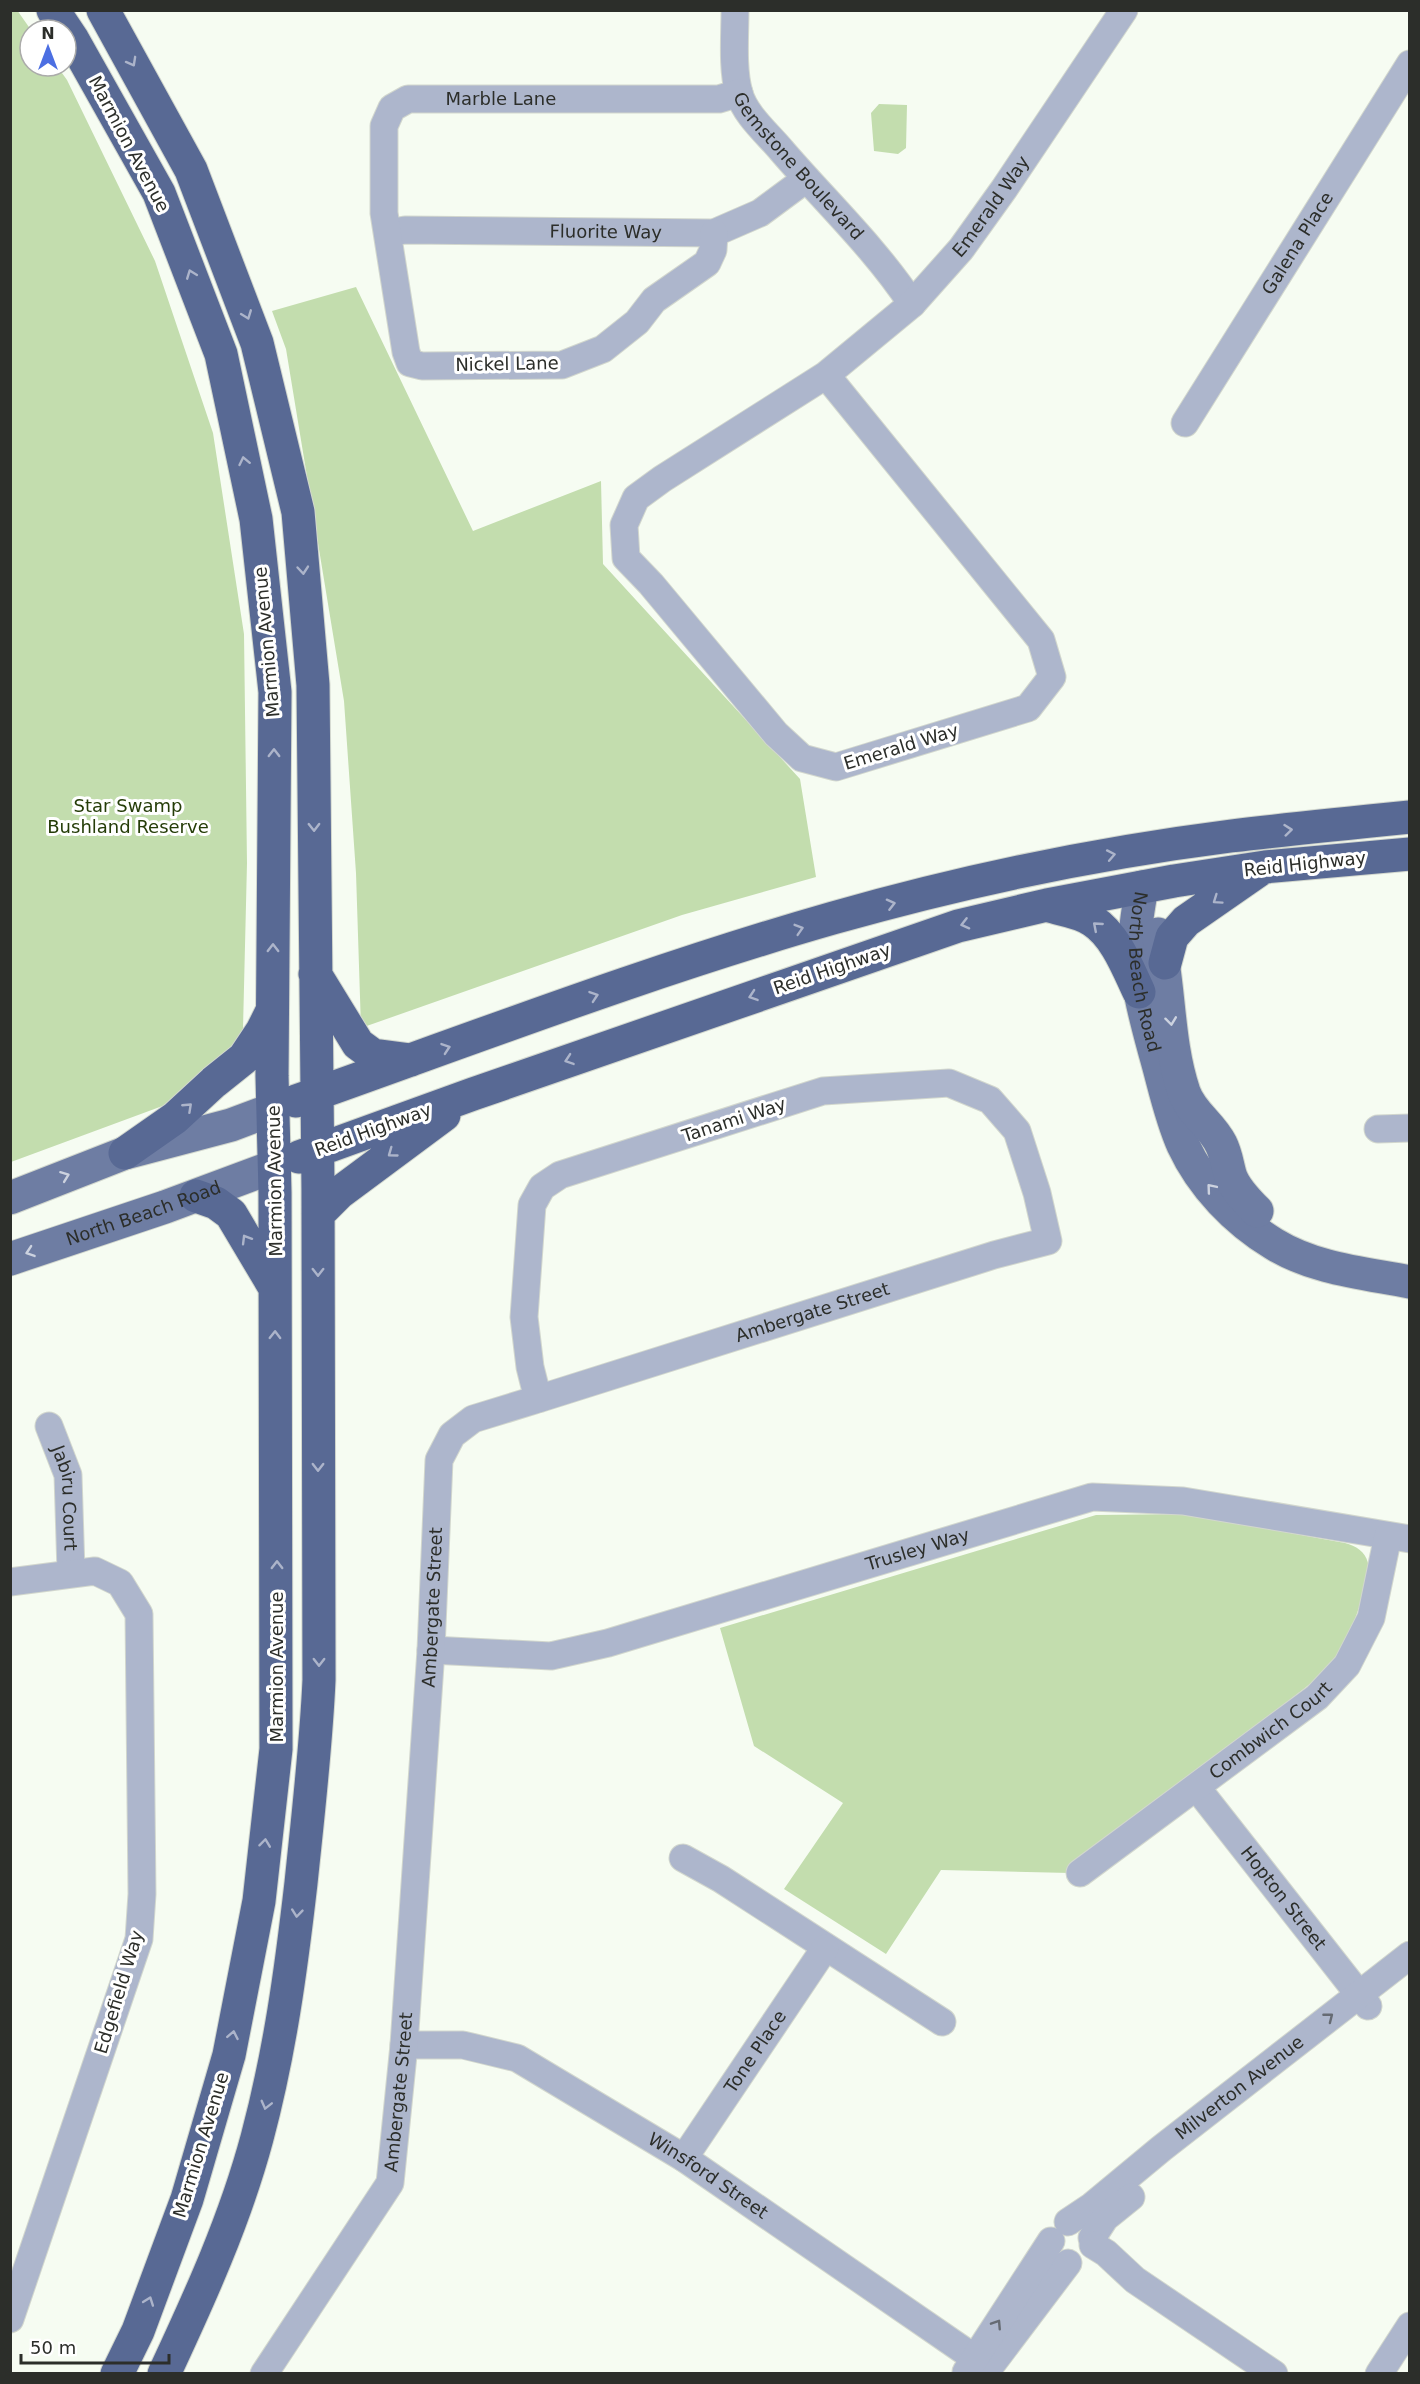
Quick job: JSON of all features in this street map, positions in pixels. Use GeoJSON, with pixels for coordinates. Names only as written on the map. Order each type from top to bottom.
{"type":"FeatureCollection","features":[{"type":"Feature","properties":{"kind":"highway","name":"Marmion Avenue"},"geometry":{"type":"LineString","coordinates":[[53,10],[73,40],[159,193],[221,354],[256,519],[275,692],[273,1006],[276,1289],[276,1749],[259,1901],[229,2055],[187,2199],[138,2331],[117,2373]]}},
{"type":"Feature","properties":{"kind":"highway"},"geometry":{"type":"LineString","coordinates":[[104,10],[196,180],[257,343],[298,512],[312,685],[318,1214],[319,1680],[316,1750],[290,1982],[276,2062],[257,2140],[229,2224],[202,2294],[164,2373]]}},
{"type":"Feature","properties":{"kind":"highway","name":"Reid Highway"},"geometry":{"type":"LineString","coordinates":[[274,1109],[669,970],[823,921],[992,878],[1138,850],[1230,836],[1410,817]]}},
{"type":"Feature","properties":{"kind":"highway"},"geometry":{"type":"LineString","coordinates":[[992,878],[1041,883],[1095,879],[1142,887],[1230,836]]}},
{"type":"Feature","properties":{"kind":"highway","name":"Reid Highway"},"geometry":{"type":"LineString","coordinates":[[275,1166],[473,1094],[958,926],[1047,905],[1265,867],[1410,854]]}},
{"type":"Feature","properties":{"kind":"highway"},"geometry":{"type":"LineString","coordinates":[[1165,963],[1172,937],[1186,921],[1265,867]]}},
{"type":"Feature","properties":{"kind":"highway"},"geometry":{"type":"LineString","coordinates":[[1047,905],[1094,921],[1111,940],[1139,992]]}},
{"type":"Feature","properties":{"kind":"highway"},"geometry":{"type":"LineString","coordinates":[[315,974],[358,1044],[373,1055],[413,1060]]}},
{"type":"Feature","properties":{"kind":"highway"},"geometry":{"type":"LineString","coordinates":[[125,1153],[176,1118],[213,1082],[244,1058],[262,1031],[273,1006]]}},
{"type":"Feature","properties":{"kind":"highway"},"geometry":{"type":"LineString","coordinates":[[318,1214],[339,1193],[473,1094]]}},
{"type":"Feature","properties":{"kind":"highway"},"geometry":{"type":"LineString","coordinates":[[196,1196],[216,1203],[231,1214],[276,1289]]}},
{"type":"Feature","properties":{"kind":"main road","name":"North Beach Road"},"geometry":{"type":"LineString","coordinates":[[1142,887],[1155,918],[1165,963],[1176,1057],[1185,1094],[1193,1109],[1219,1140],[1227,1156],[1230,1176],[1244,1197],[1274,1224],[1302,1239],[1327,1249],[1410,1266]]}},
{"type":"Feature","properties":{"kind":"main road","name":"North Beach Road"},"geometry":{"type":"LineString","coordinates":[[1142,887],[1135,940],[1139,992],[1171,1111],[1183,1145],[1207,1184],[1236,1217],[1274,1244],[1325,1266],[1410,1282]]}},
{"type":"Feature","properties":{"kind":"main road"},"geometry":{"type":"LineString","coordinates":[[10,1198],[125,1153],[231,1125],[274,1109]]}},
{"type":"Feature","properties":{"kind":"main road","name":"North Beach Road"},"geometry":{"type":"LineString","coordinates":[[10,1259],[196,1196],[275,1166]]}},
{"type":"Feature","properties":{"kind":"street","name":"Gemstone Boulevard"},"geometry":{"type":"LineString","coordinates":[[735,10],[739,93],[747,110],[873,250],[912,304]]}},
{"type":"Feature","properties":{"kind":"street","name":"Emerald Way"},"geometry":{"type":"LineString","coordinates":[[826,375],[1041,640],[1052,676],[1028,708],[836,767],[802,758],[776,734],[626,558],[624,525],[636,498],[662,479],[826,375],[912,304],[961,249],[1124,10]]}},
{"type":"Feature","properties":{"kind":"street","name":"Galena Place"},"geometry":{"type":"LineString","coordinates":[[1185,423],[1410,64]]}},
{"type":"Feature","properties":{"kind":"street","name":"Marble Lane"},"geometry":{"type":"LineString","coordinates":[[388,233],[384,213],[384,126],[392,108],[408,99],[719,99],[739,93]]}},
{"type":"Feature","properties":{"kind":"street","name":"Fluorite Way"},"geometry":{"type":"LineString","coordinates":[[388,233],[405,230],[714,232],[760,213],[806,178]]}},
{"type":"Feature","properties":{"kind":"street","name":"Nickel Lane"},"geometry":{"type":"LineString","coordinates":[[388,233],[406,352],[410,363],[422,366],[562,365],[603,349],[638,322],[654,300],[707,263],[713,250],[714,232]]}},
{"type":"Feature","properties":{"kind":"street","name":"Tanami Way"},"geometry":{"type":"LineString","coordinates":[[538,1399],[530,1367],[525,1317],[532,1205],[542,1187],[560,1175],[824,1091],[949,1083],[990,1100],[1017,1131],[1037,1193],[1048,1241]]}},
{"type":"Feature","properties":{"kind":"street"},"geometry":{"type":"LineString","coordinates":[[1378,1129],[1410,1128]]}},
{"type":"Feature","properties":{"kind":"street","name":"Ambergate Street"},"geometry":{"type":"LineString","coordinates":[[264,2373],[390,2183],[404,2045],[431,1650],[439,1460],[452,1436],[473,1419],[993,1255],[1048,1241]]}},
{"type":"Feature","properties":{"kind":"street","name":"Jabiru Court"},"geometry":{"type":"LineString","coordinates":[[49,1426],[68,1475],[71,1572]]}},
{"type":"Feature","properties":{"kind":"street","name":"Trusley Way"},"geometry":{"type":"LineString","coordinates":[[431,1650],[550,1656],[608,1643],[1092,1497],[1183,1501],[1399,1538]]}},
{"type":"Feature","properties":{"kind":"street","name":"Combwich Court"},"geometry":{"type":"LineString","coordinates":[[1080,1873],[1317,1697],[1347,1665],[1371,1618],[1399,1538]]}},
{"type":"Feature","properties":{"kind":"street","name":"Edgefield Way"},"geometry":{"type":"LineString","coordinates":[[10,2319],[139,1939],[142,1894],[139,1614],[120,1583],[96,1571],[71,1572]]}},
{"type":"Feature","properties":{"kind":"street"},"geometry":{"type":"LineString","coordinates":[[10,1582],[71,1572]]}},
{"type":"Feature","properties":{"kind":"street","name":"Hopton Street"},"geometry":{"type":"LineString","coordinates":[[1197,1788],[1363,2001]]}},
{"type":"Feature","properties":{"kind":"street"},"geometry":{"type":"LineString","coordinates":[[682,1858],[721,1879],[942,2022]]}},
{"type":"Feature","properties":{"kind":"street","name":"Tone Place"},"geometry":{"type":"LineString","coordinates":[[684,2158],[825,1948]]}},
{"type":"Feature","properties":{"kind":"street","name":"Milverton Avenue"},"geometry":{"type":"LineString","coordinates":[[979,2368],[1083,2252],[1112,2211],[1363,2001],[1410,1955]]}},
{"type":"Feature","properties":{"kind":"street","name":"Milverton Avenue"},"geometry":{"type":"LineString","coordinates":[[979,2368],[1059,2231],[1363,2001],[1410,1977]]}},
{"type":"Feature","properties":{"kind":"street","name":"Winsford Street"},"geometry":{"type":"LineString","coordinates":[[404,2045],[463,2045],[517,2058],[684,2158],[979,2368]]}},
{"type":"Feature","properties":{"kind":"street"},"geometry":{"type":"LineString","coordinates":[[1083,2252],[1084,2225],[1059,2231],[1055,2255],[1083,2252],[1135,2280],[1274,2373]]}},
{"type":"Feature","properties":{"kind":"street"},"geometry":{"type":"LineString","coordinates":[[1379,2373],[1410,2326]]}},
{"type":"Feature","properties":{"kind":"green space","name":"Star Swamp Bushland Reserve"},"geometry":{"type":"Polygon","coordinates":[[[17,10],[23,18],[18,18],[18,78],[66,78],[155,261],[213,433],[244,634],[247,863],[243,1029],[223,1063],[176,1101],[11,1162],[10,11],[17,10]]]}},
{"type":"Feature","properties":{"kind":"green space"},"geometry":{"type":"Polygon","coordinates":[[[879,104],[907,105],[906,148],[898,154],[874,151],[871,113],[879,104]]]}},
{"type":"Feature","properties":{"kind":"green space"},"geometry":{"type":"Polygon","coordinates":[[[356,287],[473,531],[601,481],[603,564],[800,779],[816,877],[682,915],[361,1028],[356,873],[344,701],[286,349],[272,311],[356,287]]]}},
{"type":"Feature","properties":{"kind":"green space"},"geometry":{"type":"Polygon","coordinates":[[[1187,1514],[1345,1543],[1356,1547],[1365,1555],[1368,1572],[1353,1625],[1338,1657],[1315,1680],[1070,1873],[941,1870],[886,1954],[784,1889],[843,1803],[754,1746],[720,1628],[1096,1515],[1187,1514]]]}}]}
